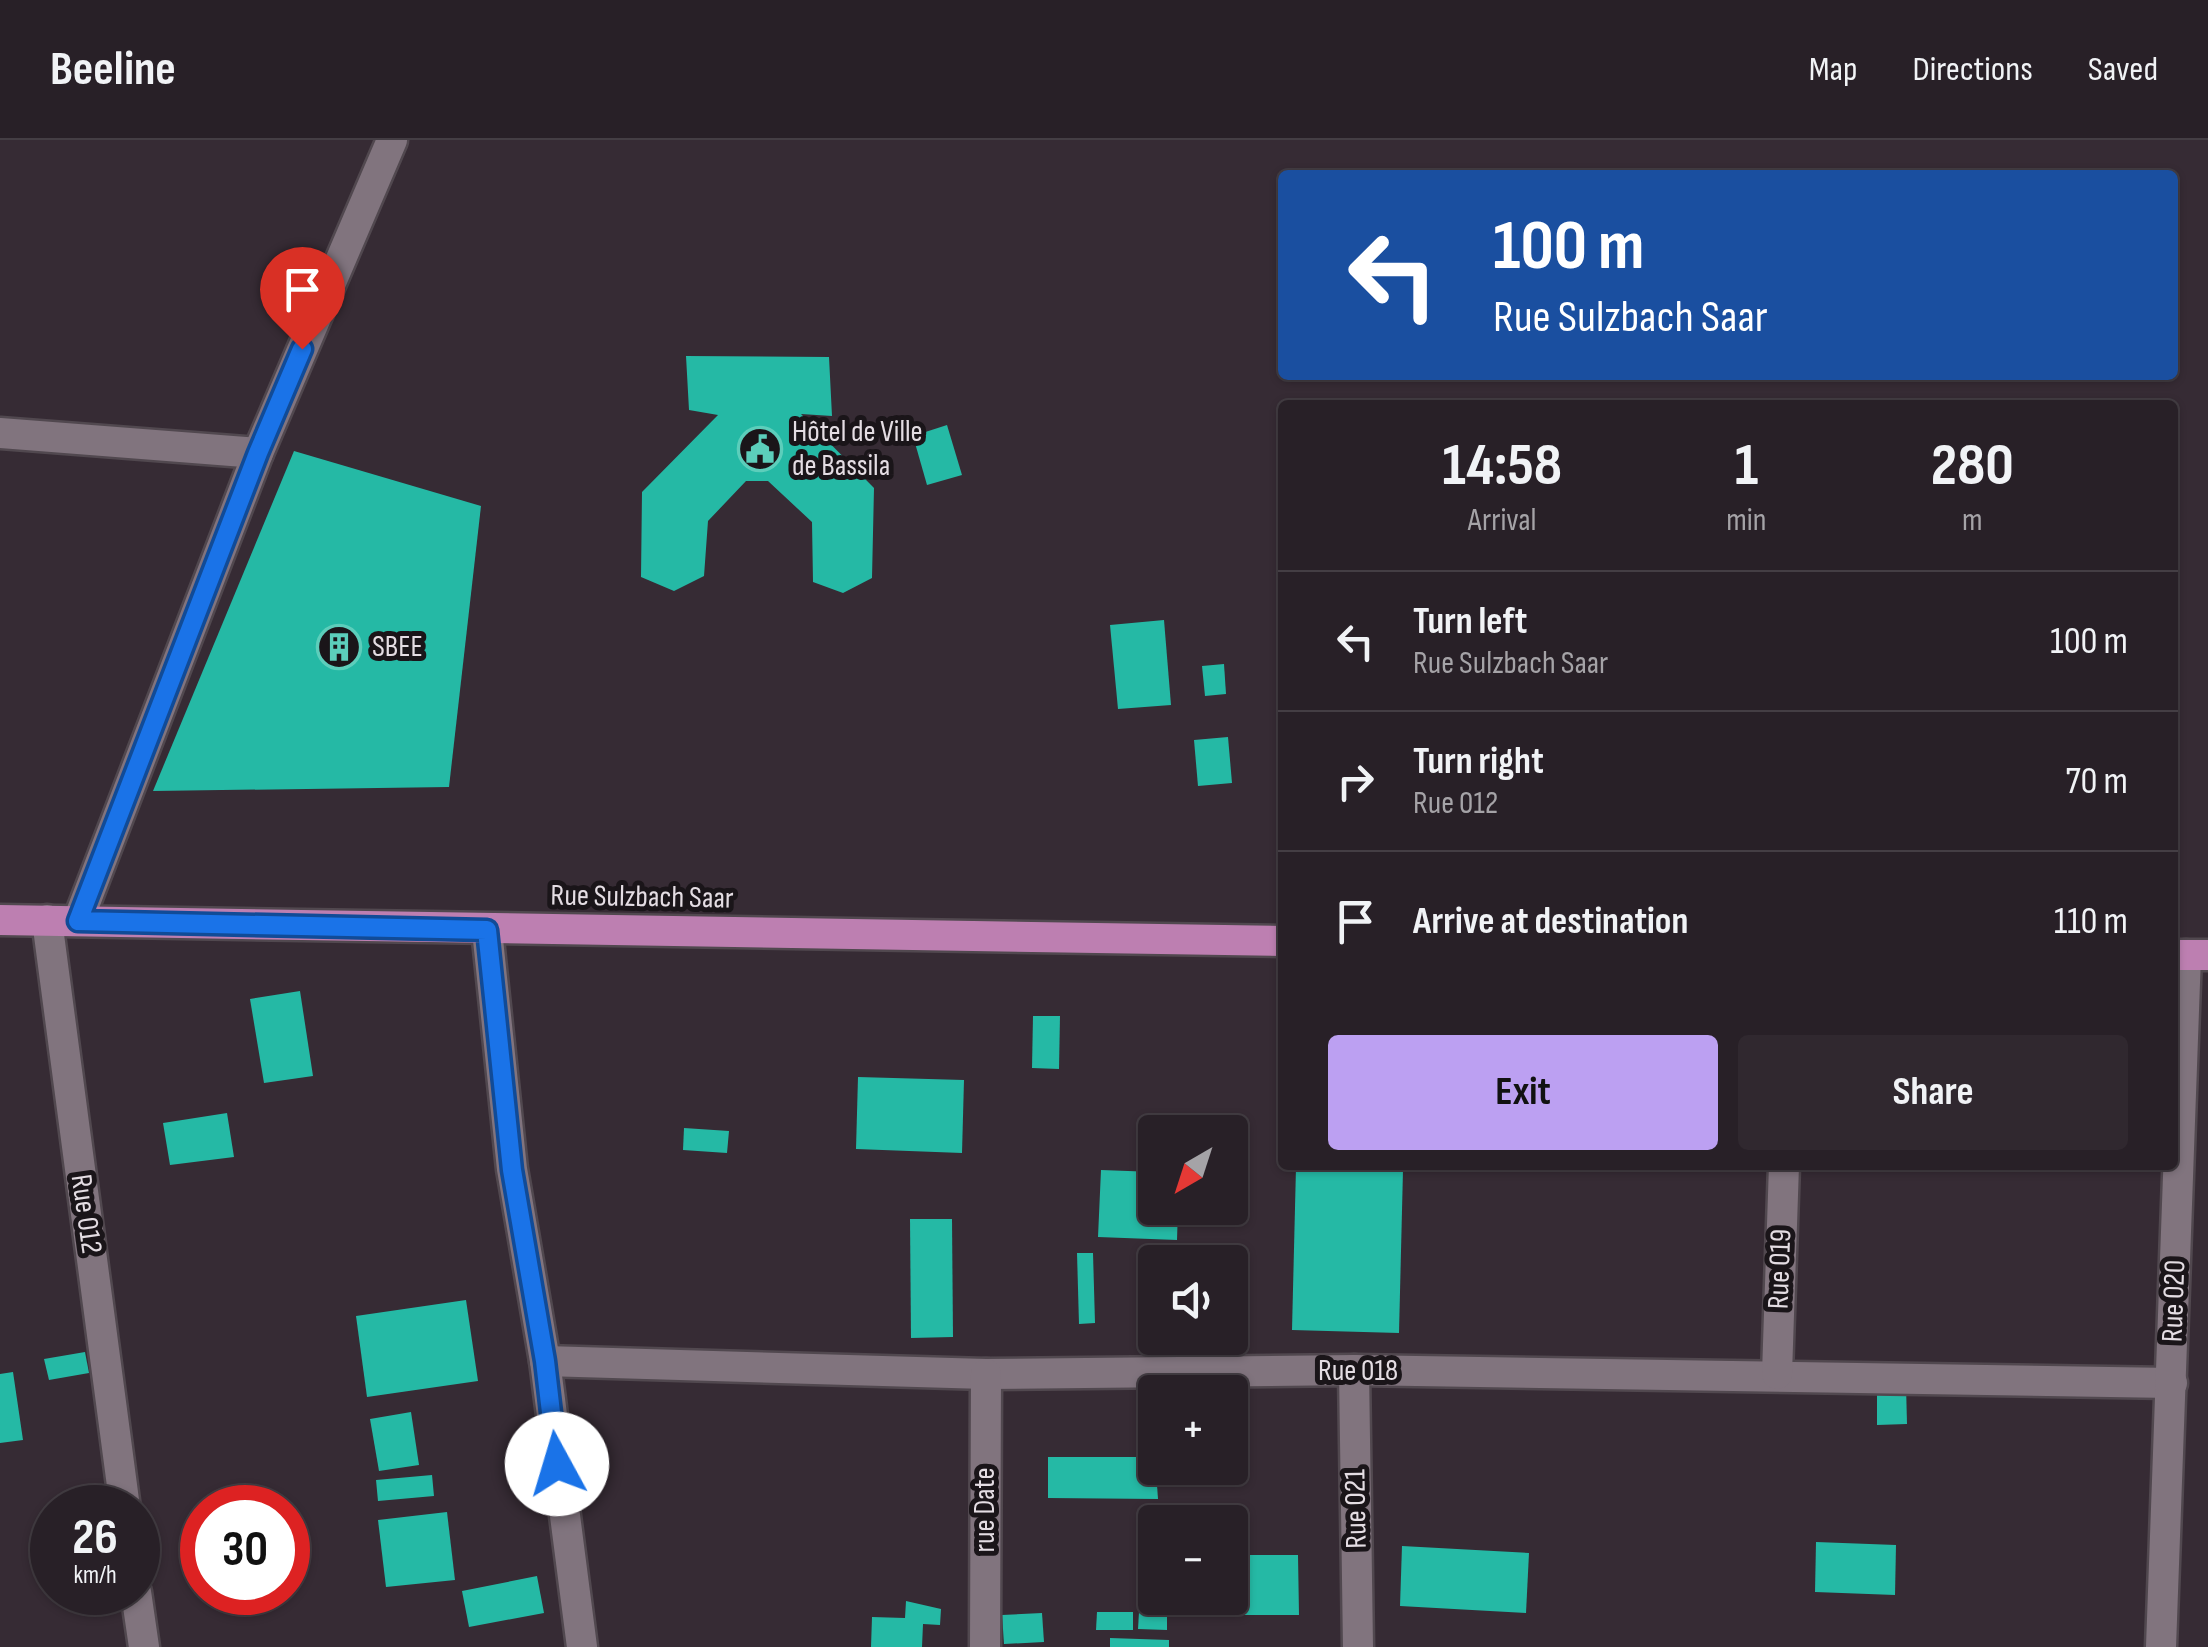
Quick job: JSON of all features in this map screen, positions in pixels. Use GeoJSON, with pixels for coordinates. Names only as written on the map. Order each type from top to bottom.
{"type":"FeatureCollection","features":[{"type":"Feature","properties":{"kind":"highway","name":"Rue Sulzbach Saar"},"geometry":{"type":"LineString","coordinates":[[0,920],[1278,941]]}},
{"type":"Feature","properties":{"kind":"street"},"geometry":{"type":"LineString","coordinates":[[78,921],[258,453],[392,140]]}},
{"type":"Feature","properties":{"kind":"street"},"geometry":{"type":"LineString","coordinates":[[0,432],[258,453]]}},
{"type":"Feature","properties":{"kind":"street","name":"Rue 012"},"geometry":{"type":"LineString","coordinates":[[47,920],[122,1485]]}},
{"type":"Feature","properties":{"kind":"street"},"geometry":{"type":"LineString","coordinates":[[487,930],[512,1170],[545,1361],[582,1647]]}},
{"type":"Feature","properties":{"kind":"street","name":"Rue 020"},"geometry":{"type":"LineString","coordinates":[[2162,1647],[2189,955]]}},
{"type":"Feature","properties":{"kind":"street","name":"Rue 019"},"geometry":{"type":"LineString","coordinates":[[1777,1374],[1784,1170]]}},
{"type":"Feature","properties":{"kind":"street","name":"Rue 018"},"geometry":{"type":"LineString","coordinates":[[545,1361],[986,1374],[1354,1370],[2172,1383]]}},
{"type":"Feature","properties":{"kind":"street","name":"Rue 021"},"geometry":{"type":"LineString","coordinates":[[1354,1370],[1358,1647]]}},
{"type":"Feature","properties":{"kind":"street","name":"rue Date"},"geometry":{"type":"LineString","coordinates":[[984,1647],[986,1374]]}},
{"type":"Feature","properties":{"kind":"street"},"geometry":{"type":"LineString","coordinates":[[139,1615],[144,1647]]}},
{"type":"Feature","properties":{"kind":"building","name":"Hôtel de Ville de Bassila"},"geometry":{"type":"Polygon","coordinates":[[[686,356],[829,357],[832,416],[801,414],[874,488],[872,578],[843,593],[813,582],[812,522],[768,481],[746,481],[708,521],[704,576],[674,591],[641,577],[642,492],[718,415],[689,410],[686,356]]]}},
{"type":"Feature","properties":{"kind":"building","name":"Hôtel de Ville de Bassila"},"geometry":{"type":"Polygon","coordinates":[[[947,425],[962,475],[927,485],[913,436],[947,425]]]}},
{"type":"Feature","properties":{"kind":"building","name":"SBEE"},"geometry":{"type":"Polygon","coordinates":[[[294,451],[481,506],[449,787],[153,791],[294,451]]]}},
{"type":"Feature","properties":{"kind":"building"},"geometry":{"type":"Polygon","coordinates":[[[1164,620],[1171,705],[1118,709],[1110,625],[1164,620]]]}},
{"type":"Feature","properties":{"kind":"building"},"geometry":{"type":"Polygon","coordinates":[[[1224,664],[1226,694],[1205,696],[1202,666],[1224,664]]]}},
{"type":"Feature","properties":{"kind":"building"},"geometry":{"type":"Polygon","coordinates":[[[1228,737],[1232,783],[1198,786],[1194,740],[1228,737]]]}},
{"type":"Feature","properties":{"kind":"building"},"geometry":{"type":"Polygon","coordinates":[[[300,991],[313,1076],[264,1083],[250,999],[300,991]]]}},
{"type":"Feature","properties":{"kind":"building"},"geometry":{"type":"Polygon","coordinates":[[[1033,1016],[1060,1016],[1059,1069],[1032,1068],[1033,1016]]]}},
{"type":"Feature","properties":{"kind":"building"},"geometry":{"type":"Polygon","coordinates":[[[858,1077],[964,1080],[962,1153],[856,1149],[858,1077]]]}},
{"type":"Feature","properties":{"kind":"building"},"geometry":{"type":"Polygon","coordinates":[[[227,1113],[234,1157],[170,1165],[163,1123],[227,1113]]]}},
{"type":"Feature","properties":{"kind":"building"},"geometry":{"type":"Polygon","coordinates":[[[684,1128],[729,1131],[727,1153],[683,1150],[684,1128]]]}},
{"type":"Feature","properties":{"kind":"building"},"geometry":{"type":"Polygon","coordinates":[[[1101,1170],[1138,1171],[1138,1225],[1177,1225],[1177,1240],[1098,1237],[1101,1170]]]}},
{"type":"Feature","properties":{"kind":"building"},"geometry":{"type":"Polygon","coordinates":[[[1296,1170],[1403,1170],[1399,1333],[1292,1330],[1296,1170]]]}},
{"type":"Feature","properties":{"kind":"building"},"geometry":{"type":"Polygon","coordinates":[[[910,1219],[952,1219],[953,1337],[911,1338],[910,1219]]]}},
{"type":"Feature","properties":{"kind":"building"},"geometry":{"type":"Polygon","coordinates":[[[1077,1253],[1093,1253],[1095,1323],[1079,1324],[1077,1253]]]}},
{"type":"Feature","properties":{"kind":"building"},"geometry":{"type":"Polygon","coordinates":[[[466,1300],[478,1381],[367,1397],[356,1316],[466,1300]]]}},
{"type":"Feature","properties":{"kind":"building"},"geometry":{"type":"Polygon","coordinates":[[[85,1352],[89,1373],[49,1380],[44,1359],[85,1352]]]}},
{"type":"Feature","properties":{"kind":"building"},"geometry":{"type":"Polygon","coordinates":[[[13,1372],[23,1440],[0,1443],[0,1374],[13,1372]]]}},
{"type":"Feature","properties":{"kind":"building"},"geometry":{"type":"Polygon","coordinates":[[[1877,1385],[1906,1385],[1907,1424],[1877,1425],[1877,1385]]]}},
{"type":"Feature","properties":{"kind":"building"},"geometry":{"type":"Polygon","coordinates":[[[411,1412],[419,1465],[379,1471],[370,1419],[411,1412]]]}},
{"type":"Feature","properties":{"kind":"building"},"geometry":{"type":"Polygon","coordinates":[[[1048,1457],[1138,1457],[1138,1485],[1157,1485],[1158,1499],[1048,1498],[1048,1457]]]}},
{"type":"Feature","properties":{"kind":"building"},"geometry":{"type":"Polygon","coordinates":[[[432,1475],[434,1496],[378,1501],[376,1480],[432,1475]]]}},
{"type":"Feature","properties":{"kind":"building"},"geometry":{"type":"Polygon","coordinates":[[[447,1512],[455,1580],[386,1587],[378,1520],[447,1512]]]}},
{"type":"Feature","properties":{"kind":"building"},"geometry":{"type":"Polygon","coordinates":[[[1816,1542],[1896,1545],[1895,1595],[1815,1592],[1816,1542]]]}},
{"type":"Feature","properties":{"kind":"building"},"geometry":{"type":"Polygon","coordinates":[[[1402,1546],[1529,1553],[1526,1613],[1400,1606],[1402,1546]]]}},
{"type":"Feature","properties":{"kind":"building"},"geometry":{"type":"Polygon","coordinates":[[[1248,1555],[1298,1555],[1299,1615],[1248,1615],[1248,1555]]]}},
{"type":"Feature","properties":{"kind":"building"},"geometry":{"type":"Polygon","coordinates":[[[537,1576],[544,1613],[469,1627],[462,1591],[537,1576]]]}},
{"type":"Feature","properties":{"kind":"building"},"geometry":{"type":"Polygon","coordinates":[[[906,1601],[941,1609],[940,1625],[923,1624],[922,1647],[871,1647],[872,1617],[905,1618],[906,1601]]]}},
{"type":"Feature","properties":{"kind":"building"},"geometry":{"type":"Polygon","coordinates":[[[1097,1612],[1133,1612],[1133,1630],[1096,1630],[1097,1612]]]}},
{"type":"Feature","properties":{"kind":"building"},"geometry":{"type":"Polygon","coordinates":[[[1042,1613],[1044,1642],[1004,1644],[1002,1615],[1042,1613]]]}},
{"type":"Feature","properties":{"kind":"building"},"geometry":{"type":"Polygon","coordinates":[[[1139,1615],[1167,1615],[1167,1630],[1138,1629],[1139,1615]]]}},
{"type":"Feature","properties":{"kind":"building"},"geometry":{"type":"Polygon","coordinates":[[[1110,1638],[1169,1640],[1169,1647],[1110,1647],[1110,1638]]]}},
{"type":"Feature","properties":{"kind":"place","name":"Hôtel de Ville de Bassila"},"geometry":{"type":"Point","coordinates":[760,449]}},
{"type":"Feature","properties":{"kind":"place","name":"SBEE"},"geometry":{"type":"Point","coordinates":[339,647]}},
{"type":"Feature","properties":{"kind":"route"},"geometry":{"type":"LineString","coordinates":[[302,349],[258,453],[78,921],[487,930],[512,1170],[545,1361],[557,1464]]}}]}
